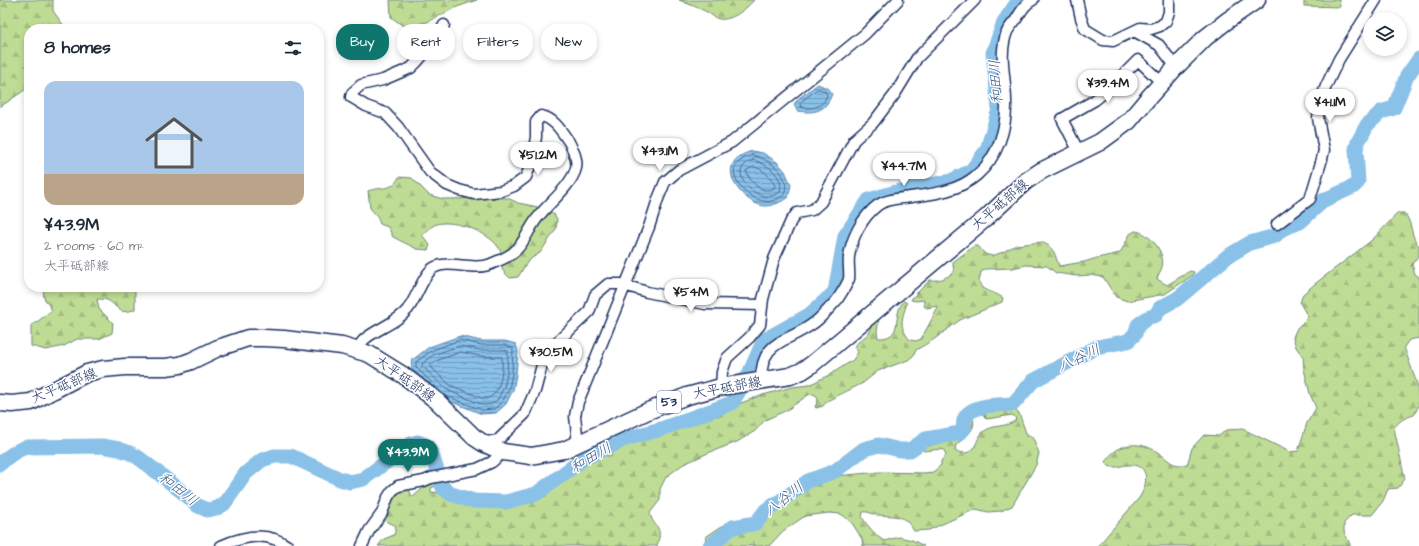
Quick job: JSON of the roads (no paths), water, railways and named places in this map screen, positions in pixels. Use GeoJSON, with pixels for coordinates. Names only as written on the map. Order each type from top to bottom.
{"type":"FeatureCollection","features":[{"type":"Feature","properties":{"kind":"main road","name":"大平砥部線"},"geometry":{"type":"LineString","coordinates":[[0,403],[12,404],[30,402],[87,373],[103,369],[180,365],[218,348],[248,338],[264,338],[342,346],[369,354],[403,375],[437,400],[474,437],[503,452],[531,456],[564,450],[670,402],[687,396],[721,387],[790,376],[802,371],[986,218],[1026,181],[1041,171],[1100,142],[1129,121],[1176,67],[1205,38],[1257,0]]}},
{"type":"Feature","properties":{"kind":"street"},"geometry":{"type":"LineString","coordinates":[[578,444],[575,416],[578,402],[665,182],[679,170],[732,142],[865,34],[898,0]]}},
{"type":"Feature","properties":{"kind":"street"},"geometry":{"type":"LineString","coordinates":[[721,387],[722,372],[727,358],[749,338],[760,325],[762,305],[774,259],[791,221],[797,213],[812,210],[820,202],[854,140],[872,123],[895,94],[917,58],[975,0]]}},
{"type":"Feature","properties":{"kind":"street"},"geometry":{"type":"LineString","coordinates":[[761,381],[763,360],[768,351],[812,325],[839,298],[849,279],[849,258],[851,247],[869,213],[878,205],[888,200],[945,192],[958,187],[976,176],[989,161],[1001,141],[1006,111],[1002,57],[1004,40],[1008,30],[1023,7],[1033,0]]}},
{"type":"Feature","properties":{"kind":"street"},"geometry":{"type":"LineString","coordinates":[[1077,0],[1085,29],[1103,40],[1113,41],[1140,28],[1151,29],[1160,26],[1166,21],[1169,12],[1169,0]]}},
{"type":"Feature","properties":{"kind":"street"},"geometry":{"type":"LineString","coordinates":[[1277,224],[1310,199],[1324,150],[1318,118],[1320,102],[1332,72],[1376,0]]}},
{"type":"Feature","properties":{"kind":"street"},"geometry":{"type":"LineString","coordinates":[[1134,31],[1159,45],[1176,67]]}},
{"type":"Feature","properties":{"kind":"street"},"geometry":{"type":"LineString","coordinates":[[356,350],[366,338],[408,310],[432,269],[453,264],[461,266],[484,267],[505,258],[517,249],[538,216],[559,195],[576,168],[575,153],[561,129],[547,117],[541,116],[536,122],[536,137],[532,161],[526,177],[514,186],[501,191],[474,194],[447,185],[430,172],[398,128],[385,113],[366,106],[351,97],[352,93],[361,86],[383,80],[411,68],[419,60]]}},
{"type":"Feature","properties":{"kind":"street"},"geometry":{"type":"LineString","coordinates":[[1079,152],[1062,119],[1095,100],[1111,87],[1138,60],[1162,83]]}},
{"type":"Feature","properties":{"kind":"street"},"geometry":{"type":"LineString","coordinates":[[483,443],[498,440],[525,414],[535,391],[542,364],[555,344],[589,312],[594,295],[608,284],[621,284],[647,292],[705,304],[762,305]]}},
{"type":"Feature","properties":{"kind":"street"},"geometry":{"type":"LineString","coordinates":[[362,546],[382,513],[388,497],[398,486],[477,469],[492,462],[503,452]]}},
{"type":"Feature","properties":{"kind":"street"},"geometry":{"type":"LineString","coordinates":[[221,546],[231,541],[262,536],[275,539],[288,546]]}},
{"type":"Feature","properties":{"kind":"water"},"geometry":{"type":"Polygon","coordinates":[[[818,84],[827,88],[832,94],[830,100],[823,108],[819,110],[810,112],[798,111],[794,104],[799,98],[818,84]]]}},
{"type":"Feature","properties":{"kind":"water"},"geometry":{"type":"Polygon","coordinates":[[[752,151],[763,153],[777,162],[785,171],[791,185],[788,198],[774,205],[758,205],[739,190],[734,183],[731,169],[737,158],[752,151]]]}},
{"type":"Feature","properties":{"kind":"water"},"geometry":{"type":"Polygon","coordinates":[[[460,336],[481,341],[505,341],[516,344],[518,351],[513,390],[506,404],[496,413],[482,414],[442,398],[412,369],[411,361],[429,347],[460,336]]]}},
{"type":"Feature","properties":{"kind":"waterway","name":"和田川"},"geometry":{"type":"LineString","coordinates":[[0,464],[18,450],[26,447],[102,446],[119,449],[139,458],[198,506],[207,510],[217,508],[224,504],[246,473],[262,460],[274,456],[291,456],[340,479],[350,482],[363,479],[411,444],[418,442],[427,446],[432,455],[443,488],[451,494],[474,501],[506,502],[536,494],[583,459],[625,439],[661,429],[732,403],[749,374],[764,340],[809,315],[835,292],[845,236],[869,200],[896,192],[951,181],[971,171],[987,150],[999,109],[993,53],[1004,22],[1019,0]]}},
{"type":"Feature","properties":{"kind":"waterway","name":"八谷川"},"geometry":{"type":"LineString","coordinates":[[710,546],[733,527],[756,523],[766,510],[808,481],[835,471],[864,449],[879,445],[900,450],[910,450],[926,439],[960,433],[964,428],[964,420],[967,414],[973,410],[981,407],[1013,404],[1033,381],[1097,347],[1128,341],[1135,334],[1138,325],[1147,318],[1156,315],[1160,308],[1177,299],[1228,256],[1250,243],[1275,236],[1282,229],[1300,222],[1324,200],[1353,187],[1358,182],[1356,149],[1358,142],[1367,125],[1381,112],[1394,108],[1407,76],[1419,59]]}}]}
